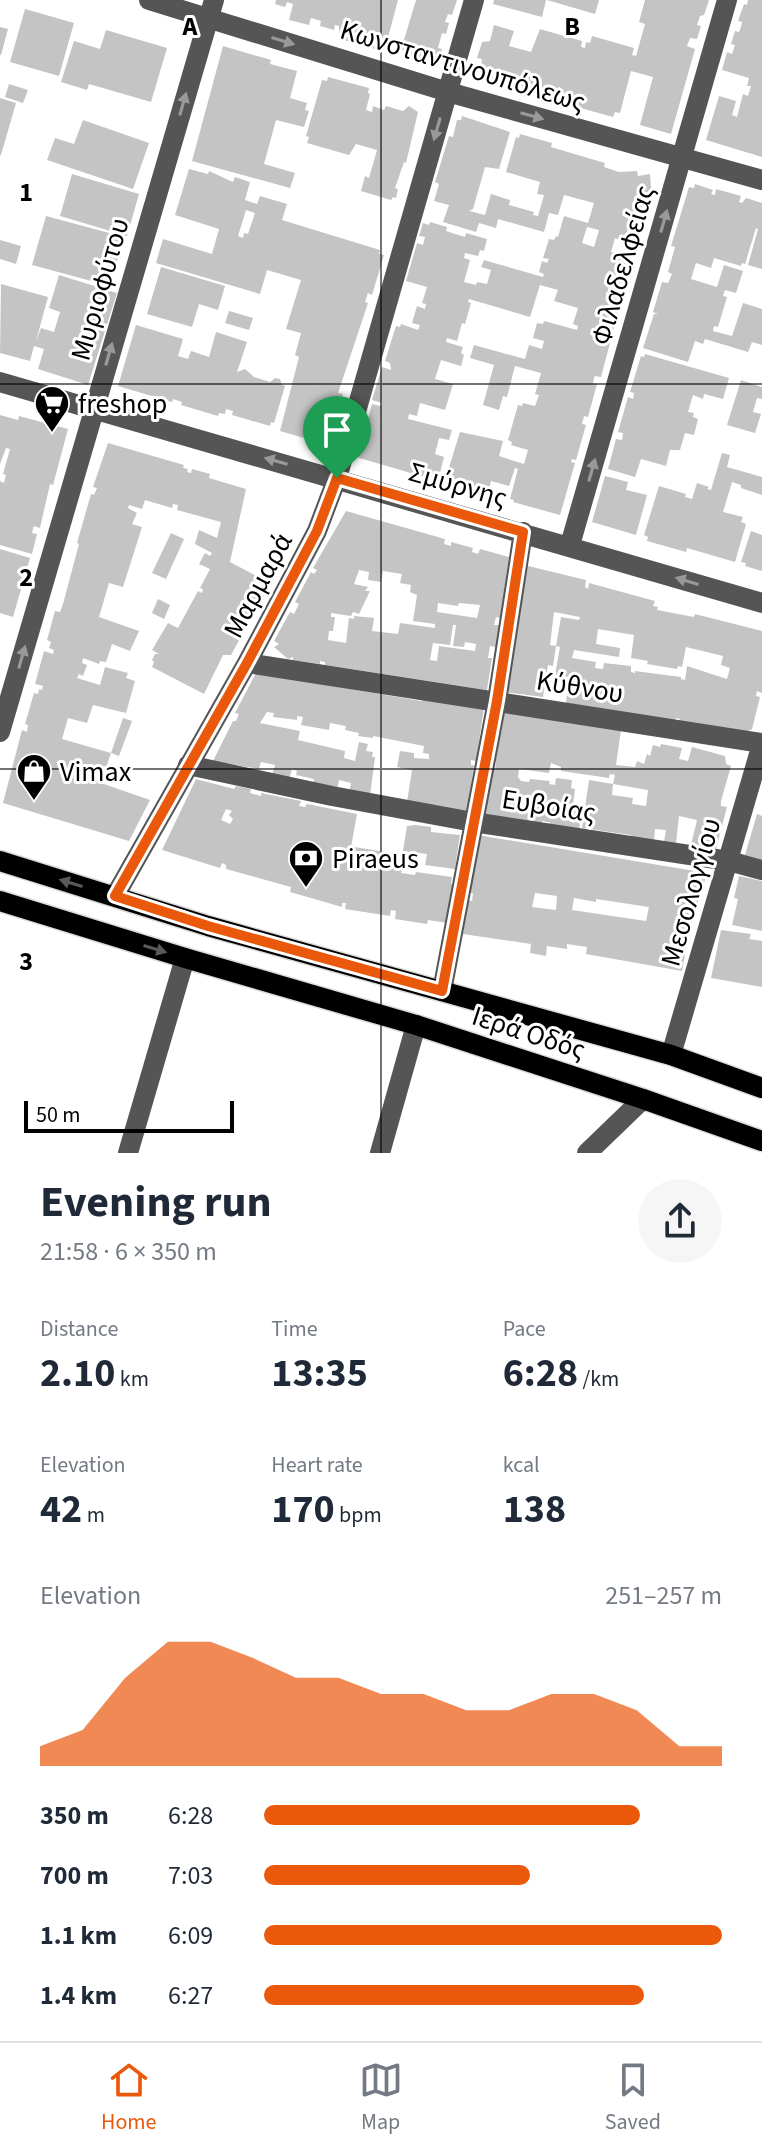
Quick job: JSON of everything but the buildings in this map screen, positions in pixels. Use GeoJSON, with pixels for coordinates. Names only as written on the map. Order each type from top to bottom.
{"type":"FeatureCollection","features":[{"type":"Feature","properties":{"kind":"main road","name":"Ιερά Οδός"},"geometry":{"type":"LineString","coordinates":[[0,861],[208,926],[671,1055],[762,1088]]}},
{"type":"Feature","properties":{"kind":"main road","name":"Ιερά Οδός"},"geometry":{"type":"LineString","coordinates":[[0,901],[416,1025],[762,1141]]}},
{"type":"Feature","properties":{"kind":"street","name":"Κωνσταντινουπόλεως"},"geometry":{"type":"LineString","coordinates":[[149,0],[211,9],[448,92],[762,180]]}},
{"type":"Feature","properties":{"kind":"street","name":"Μαρμαρά"},"geometry":{"type":"LineString","coordinates":[[115,896],[247,663],[317,531],[337,478],[474,0]]}},
{"type":"Feature","properties":{"kind":"street","name":"Φιλαδελφείας"},"geometry":{"type":"LineString","coordinates":[[570,545],[727,0]]}},
{"type":"Feature","properties":{"kind":"street","name":"Μυριοφύτου"},"geometry":{"type":"LineString","coordinates":[[0,732],[211,9]]}},
{"type":"Feature","properties":{"kind":"street","name":"Σμύρνης"},"geometry":{"type":"LineString","coordinates":[[0,382],[762,603]]}},
{"type":"Feature","properties":{"kind":"street"},"geometry":{"type":"LineString","coordinates":[[442,991],[497,701],[523,532]]}},
{"type":"Feature","properties":{"kind":"street","name":"Κύθνου"},"geometry":{"type":"LineString","coordinates":[[247,663],[762,744]]}},
{"type":"Feature","properties":{"kind":"street","name":"Μεσολογγίου"},"geometry":{"type":"LineString","coordinates":[[671,1055],[762,744]]}},
{"type":"Feature","properties":{"kind":"street","name":"Ευβοίας"},"geometry":{"type":"LineString","coordinates":[[188,765],[473,822],[729,861],[762,870]]}},
{"type":"Feature","properties":{"kind":"street"},"geometry":{"type":"LineString","coordinates":[[128,1153],[185,958]]}},
{"type":"Feature","properties":{"kind":"street"},"geometry":{"type":"LineString","coordinates":[[380,1153],[416,1025]]}},
{"type":"Feature","properties":{"kind":"street"},"geometry":{"type":"LineString","coordinates":[[587,1153],[643,1099]]}},
{"type":"Feature","properties":{"kind":"place","name":"freshop"},"geometry":{"type":"Point","coordinates":[52,434]}},
{"type":"Feature","properties":{"kind":"place","name":"Vimax"},"geometry":{"type":"Point","coordinates":[34,802]}},
{"type":"Feature","properties":{"kind":"place","name":"Piraeus"},"geometry":{"type":"Point","coordinates":[306,889]}},
{"type":"Feature","properties":{"kind":"route"},"geometry":{"type":"LineString","coordinates":[[337,478],[523,532],[497,701],[442,991],[208,926],[115,896],[247,663],[317,531],[337,478]]}}]}
